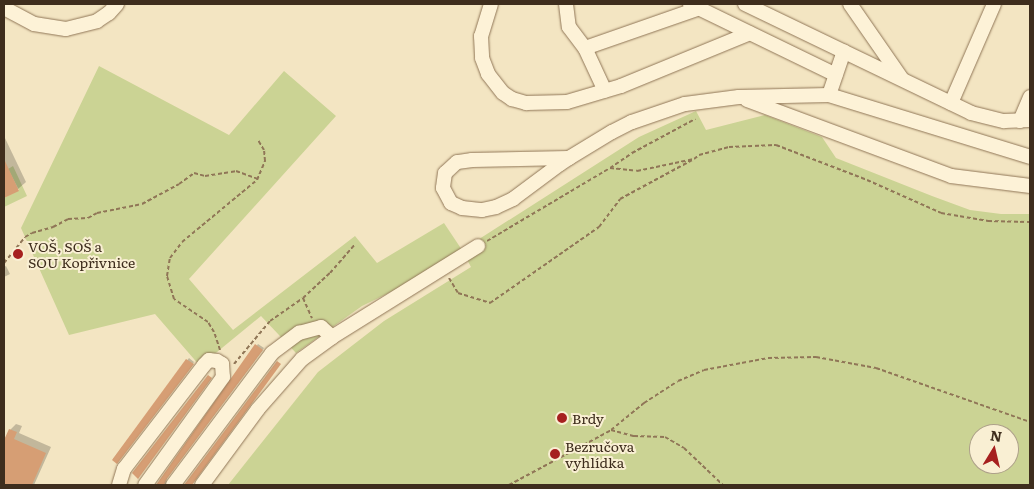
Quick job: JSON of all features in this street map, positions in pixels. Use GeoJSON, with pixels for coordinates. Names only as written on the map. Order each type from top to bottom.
{"type":"FeatureCollection","features":[{"type":"Feature","properties":{"kind":"lane"},"geometry":{"type":"LineString","coordinates":[[4,8],[34,24],[66,29],[97,21],[109,13],[117,4]]}},
{"type":"Feature","properties":{"kind":"lane"},"geometry":{"type":"LineString","coordinates":[[491,4],[481,36],[480,53],[488,74],[498,88],[507,97],[522,102],[548,103],[574,100],[605,91],[750,33]]}},
{"type":"Feature","properties":{"kind":"lane"},"geometry":{"type":"LineString","coordinates":[[566,4],[569,27],[585,48],[605,91]]}},
{"type":"Feature","properties":{"kind":"lane"},"geometry":{"type":"LineString","coordinates":[[745,4],[951,103],[989,118],[1025,121],[1030,96]]}},
{"type":"Feature","properties":{"kind":"lane"},"geometry":{"type":"LineString","coordinates":[[850,4],[903,80]]}},
{"type":"Feature","properties":{"kind":"lane"},"geometry":{"type":"LineString","coordinates":[[951,103],[994,4]]}},
{"type":"Feature","properties":{"kind":"lane"},"geometry":{"type":"LineString","coordinates":[[585,48],[695,6],[836,75]]}},
{"type":"Feature","properties":{"kind":"lane"},"geometry":{"type":"LineString","coordinates":[[828,96],[844,51]]}},
{"type":"Feature","properties":{"kind":"lane"},"geometry":{"type":"LineString","coordinates":[[569,158],[457,162],[445,172],[442,188],[448,199],[457,206],[473,210],[493,208],[513,198],[569,158],[612,132],[654,113],[692,102],[739,97],[828,96],[1030,157]]}},
{"type":"Feature","properties":{"kind":"lane"},"geometry":{"type":"LineString","coordinates":[[739,97],[951,176],[1030,186]]}},
{"type":"Feature","properties":{"kind":"lane"},"geometry":{"type":"LineString","coordinates":[[202,485],[286,374],[302,359],[332,337],[478,246]]}},
{"type":"Feature","properties":{"kind":"lane"},"geometry":{"type":"LineString","coordinates":[[173,485],[272,353],[299,333],[321,327],[332,337]]}},
{"type":"Feature","properties":{"kind":"lane"},"geometry":{"type":"LineString","coordinates":[[119,485],[124,469],[208,360],[214,360],[222,371],[144,485]]}},
{"type":"Feature","properties":{"kind":"path"},"geometry":{"type":"LineString","coordinates":[[478,246],[632,153],[695,119]]}},
{"type":"Feature","properties":{"kind":"path"},"geometry":{"type":"LineString","coordinates":[[222,371],[217,341],[208,322],[183,307],[174,298],[167,276],[170,258],[182,242],[258,178],[265,161],[264,150],[258,140]]}},
{"type":"Feature","properties":{"kind":"path"},"geometry":{"type":"LineString","coordinates":[[443,268],[458,293],[490,303],[599,227],[620,199],[699,155],[729,147],[776,146],[867,180],[941,213],[988,221],[1030,222]]}},
{"type":"Feature","properties":{"kind":"path"},"geometry":{"type":"LineString","coordinates":[[610,168],[637,171],[694,159]]}},
{"type":"Feature","properties":{"kind":"path"},"geometry":{"type":"LineString","coordinates":[[4,263],[25,237],[32,233],[43,231],[68,219],[88,218],[97,214],[142,204],[179,184],[194,173],[205,176],[236,171],[258,178]]}},
{"type":"Feature","properties":{"kind":"path"},"geometry":{"type":"LineString","coordinates":[[222,371],[270,321],[303,298],[330,273],[355,244]]}},
{"type":"Feature","properties":{"kind":"path"},"geometry":{"type":"LineString","coordinates":[[303,298],[310,316],[321,327]]}},
{"type":"Feature","properties":{"kind":"path"},"geometry":{"type":"LineString","coordinates":[[509,485],[611,430],[644,403],[678,380],[704,370],[768,358],[816,357],[876,368],[1030,422]]}},
{"type":"Feature","properties":{"kind":"path"},"geometry":{"type":"LineString","coordinates":[[611,430],[634,436],[665,437],[684,448],[723,485]]}},
{"type":"Feature","properties":{"kind":"green space"},"geometry":{"type":"Polygon","coordinates":[[[99,66],[229,135],[284,71],[336,116],[189,279],[233,330],[355,236],[377,263],[444,223],[462,250],[403,286],[362,306],[296,353],[261,316],[200,366],[155,314],[69,335],[21,228],[99,66]]]}},
{"type":"Feature","properties":{"kind":"green space"},"geometry":{"type":"Polygon","coordinates":[[[696,111],[706,130],[765,115],[822,137],[836,158],[932,196],[970,210],[1001,214],[1030,214],[1030,485],[228,485],[318,372],[384,321],[471,267],[462,250],[639,137],[696,111]]]}},
{"type":"Feature","properties":{"kind":"green space"},"geometry":{"type":"Polygon","coordinates":[[[13,166],[27,196],[4,207],[4,198],[19,190],[8,169],[13,166]]]}},
{"type":"Feature","properties":{"kind":"building"},"geometry":{"type":"Polygon","coordinates":[[[4,159],[19,191],[4,198],[4,159]]]}},
{"type":"Feature","properties":{"kind":"building"},"geometry":{"type":"Polygon","coordinates":[[[255,344],[263,350],[164,485],[156,485],[255,344]]]}},
{"type":"Feature","properties":{"kind":"building"},"geometry":{"type":"Polygon","coordinates":[[[186,359],[194,364],[117,464],[112,460],[186,359]]]}},
{"type":"Feature","properties":{"kind":"building"},"geometry":{"type":"Polygon","coordinates":[[[277,361],[281,364],[192,485],[184,485],[277,361]]]}},
{"type":"Feature","properties":{"kind":"building"},"geometry":{"type":"Polygon","coordinates":[[[208,375],[212,378],[138,479],[132,473],[208,375]]]}},
{"type":"Feature","properties":{"kind":"building"},"geometry":{"type":"Polygon","coordinates":[[[9,429],[17,432],[14,439],[46,453],[32,485],[4,485],[4,440],[9,429]]]}},
{"type":"Feature","properties":{"kind":"place","name":"VOŠ, SOŠ a SOU Kopřivnice"},"geometry":{"type":"Point","coordinates":[18,254]}},
{"type":"Feature","properties":{"kind":"place","name":"Brdy"},"geometry":{"type":"Point","coordinates":[562,418]}},
{"type":"Feature","properties":{"kind":"place","name":"Bezručova vyhlídka"},"geometry":{"type":"Point","coordinates":[555,454]}}]}
